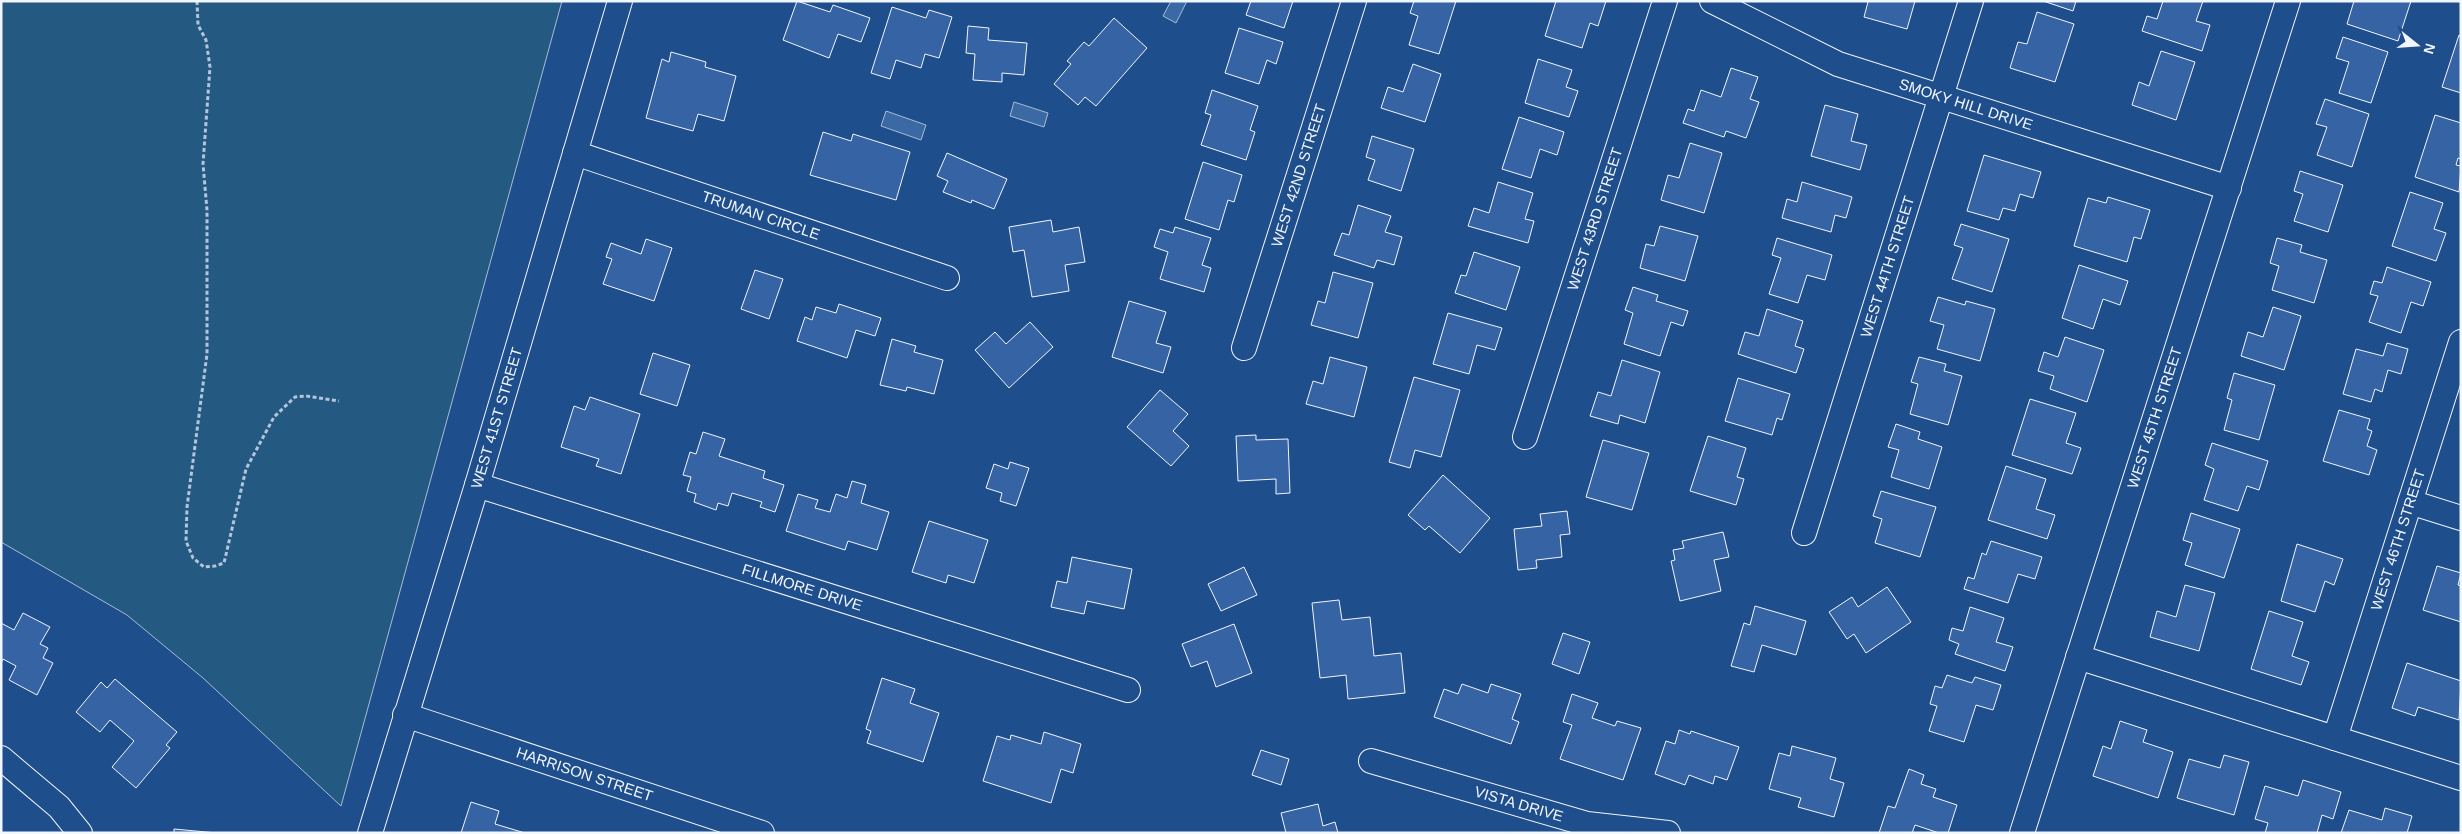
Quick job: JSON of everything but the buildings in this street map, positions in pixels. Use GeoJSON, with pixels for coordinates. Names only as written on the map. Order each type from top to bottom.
{"type":"FeatureCollection","features":[{"type":"Feature","properties":{"kind":"street","name":"WEST 41ST STREET"},"geometry":{"type":"LineString","coordinates":[[370,833],[477,485],[620,1]]}},
{"type":"Feature","properties":{"kind":"street","name":"WEST 42ND STREET"},"geometry":{"type":"LineString","coordinates":[[1244,348],[1354,1]]}},
{"type":"Feature","properties":{"kind":"street","name":"WEST 43RD STREET"},"geometry":{"type":"LineString","coordinates":[[1525,437],[1665,1]]}},
{"type":"Feature","properties":{"kind":"street","name":"SMOKY HILL DRIVE"},"geometry":{"type":"LineString","coordinates":[[1712,1],[1838,64],[2229,188]]}},
{"type":"Feature","properties":{"kind":"street","name":"WEST 44TH STREET"},"geometry":{"type":"LineString","coordinates":[[1804,533],[1972,1]]}},
{"type":"Feature","properties":{"kind":"street","name":"WEST 45TH STREET"},"geometry":{"type":"LineString","coordinates":[[2022,833],[2288,1]]}},
{"type":"Feature","properties":{"kind":"street","name":"TRUMAN CIRCLE"},"geometry":{"type":"LineString","coordinates":[[575,154],[947,278]]}},
{"type":"Feature","properties":{"kind":"street","name":"WEST 46TH STREET"},"geometry":{"type":"LineString","coordinates":[[2335,738],[2461,342]]}},
{"type":"Feature","properties":{"kind":"street","name":"FILLMORE DRIVE"},"geometry":{"type":"LineString","coordinates":[[477,485],[1128,690]]}},
{"type":"Feature","properties":{"kind":"street"},"geometry":{"type":"LineString","coordinates":[[2410,502],[2461,518]]}},
{"type":"Feature","properties":{"kind":"street"},"geometry":{"type":"LineString","coordinates":[[2078,657],[2461,778]]}},
{"type":"Feature","properties":{"kind":"street","name":"HARRISON STREET"},"geometry":{"type":"LineString","coordinates":[[405,715],[762,833]]}},
{"type":"Feature","properties":{"kind":"street"},"geometry":{"type":"LineString","coordinates":[[1,758],[59,807],[80,833]]}},
{"type":"Feature","properties":{"kind":"street","name":"VISTA DRIVE"},"geometry":{"type":"LineString","coordinates":[[1371,761],[1587,824],[1668,833]]}},
{"type":"Feature","properties":{"kind":"path"},"geometry":{"type":"LineString","coordinates":[[197,1],[198,25],[206,40],[210,67],[203,164],[207,210],[207,354],[187,507],[186,541],[193,558],[204,567],[224,563],[246,469],[274,417],[295,397],[318,397],[338,401]]}},
{"type":"Feature","properties":{"kind":"shaded area"},"geometry":{"type":"Polygon","coordinates":[[[1,1],[562,1],[341,806],[203,678],[127,615],[1,542],[1,1]]]}},
{"type":"Feature","properties":{"kind":"shaded area"},"geometry":{"type":"Polygon","coordinates":[[[1171,1],[1187,1],[1176,23],[1163,16],[1171,1]]]}},
{"type":"Feature","properties":{"kind":"shaded area"},"geometry":{"type":"Polygon","coordinates":[[[1014,102],[1048,113],[1044,127],[1010,116],[1014,102]]]}},
{"type":"Feature","properties":{"kind":"shaded area"},"geometry":{"type":"Polygon","coordinates":[[[886,111],[926,125],[921,140],[881,126],[886,111]]]}}]}
